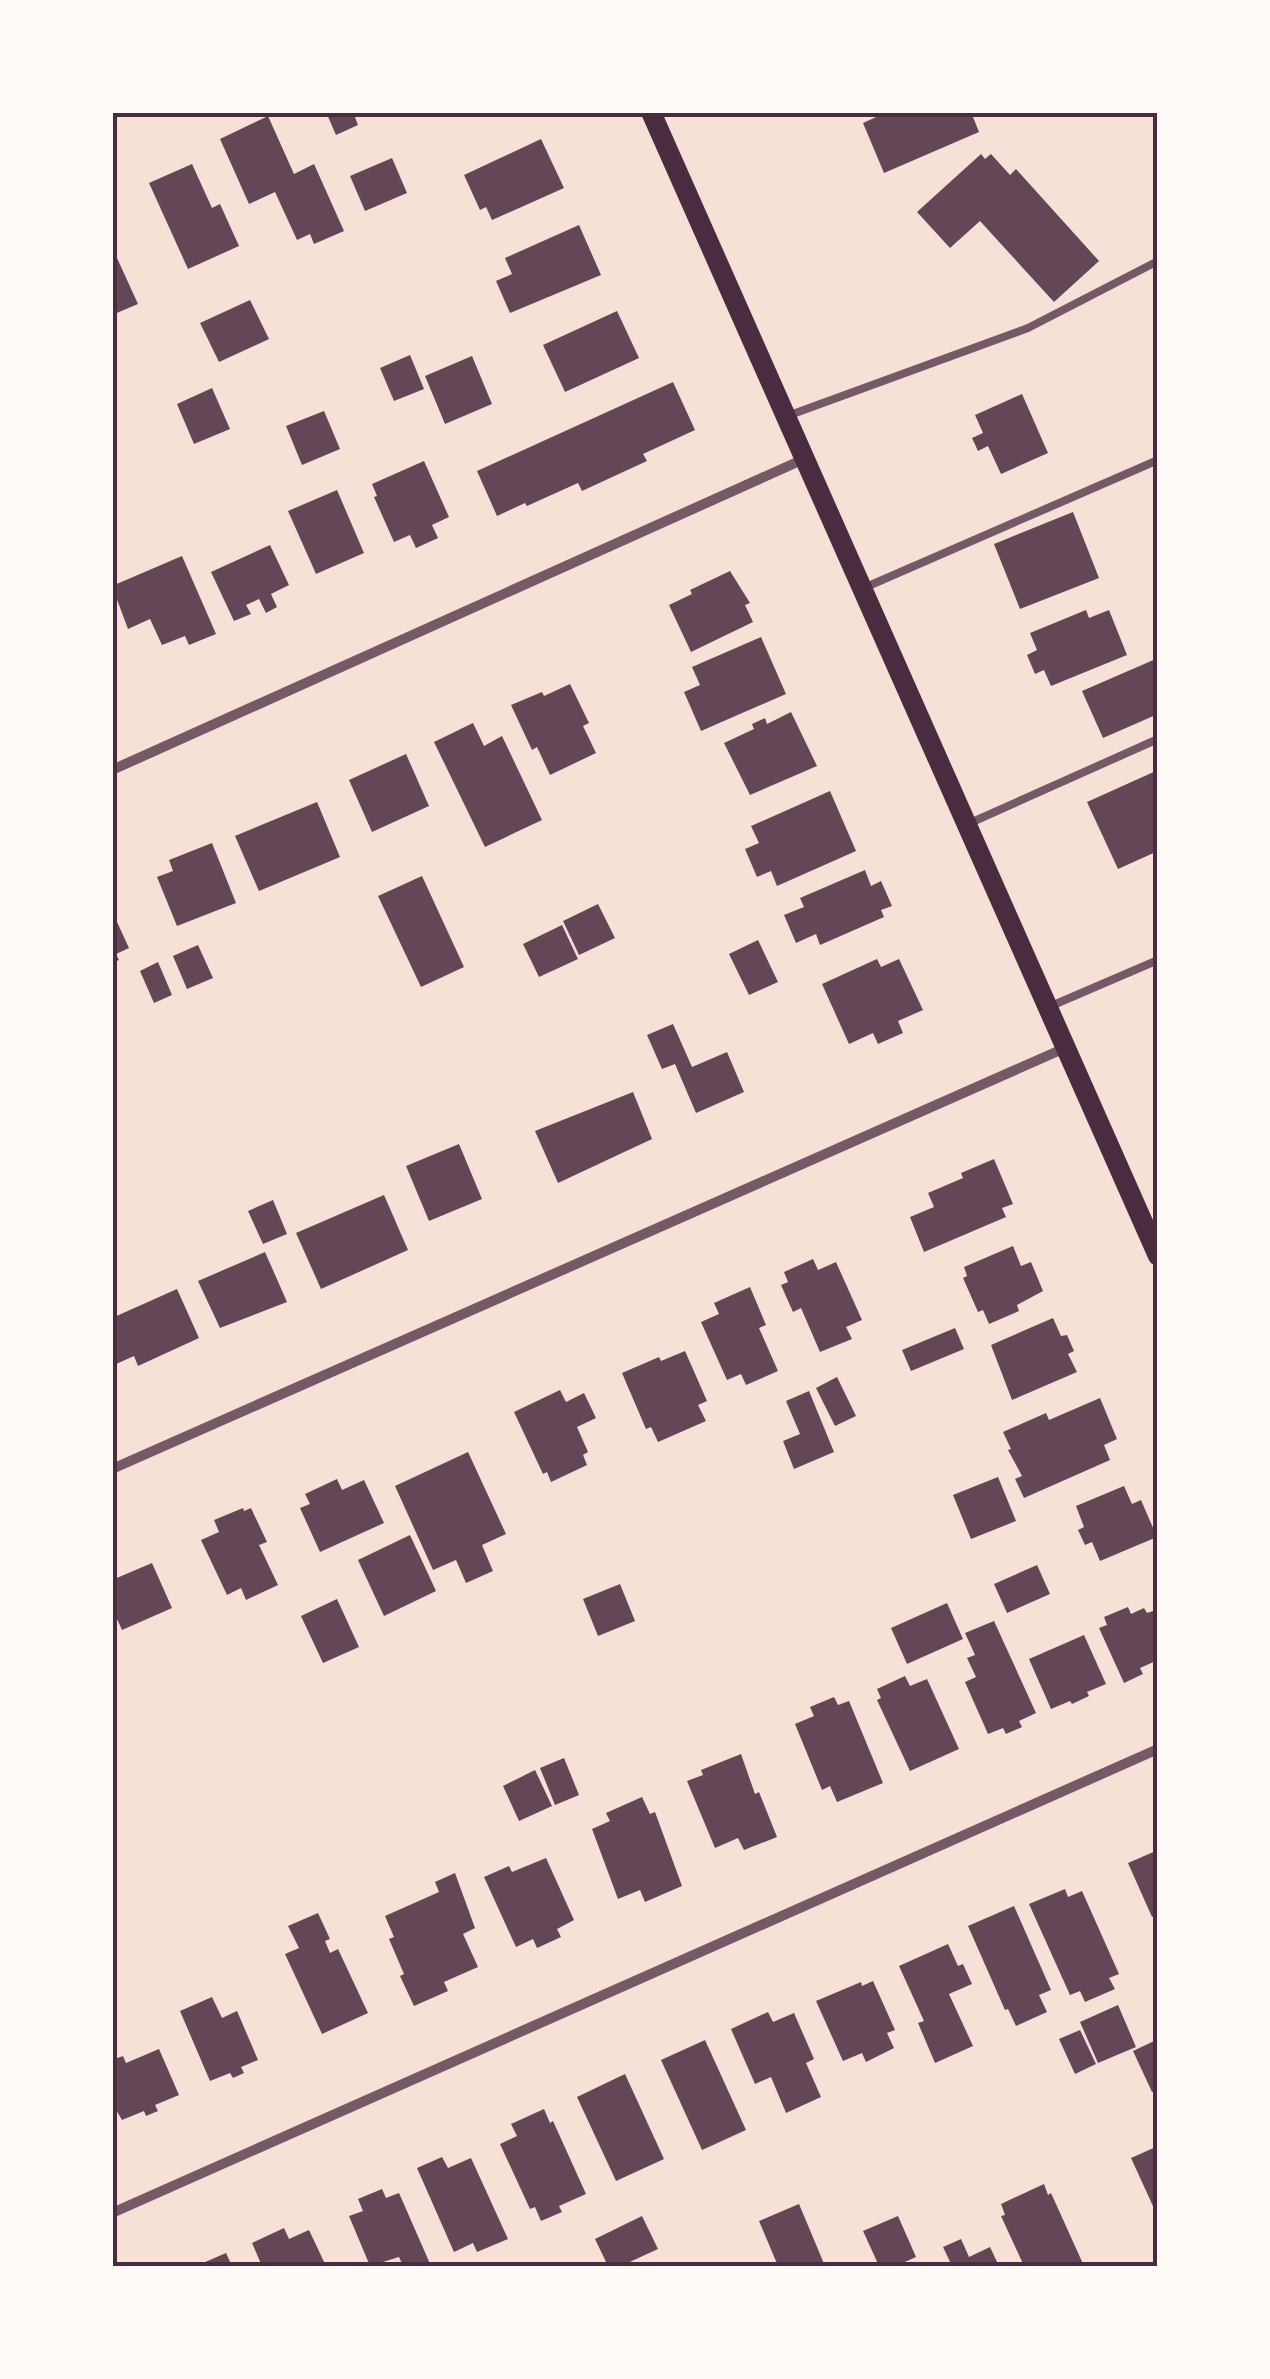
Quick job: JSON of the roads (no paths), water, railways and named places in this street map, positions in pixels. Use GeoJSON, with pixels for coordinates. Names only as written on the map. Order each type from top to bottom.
{"type":"FeatureCollection","features":[{"type":"Feature","properties":{"kind":"main road"},"geometry":{"type":"LineString","coordinates":[[651,112],[1156,1250]]}},
{"type":"Feature","properties":{"kind":"street"},"geometry":{"type":"LineString","coordinates":[[112,770],[804,459]]}},
{"type":"Feature","properties":{"kind":"street"},"geometry":{"type":"LineString","coordinates":[[112,1469],[1065,1048]]}},
{"type":"Feature","properties":{"kind":"street"},"geometry":{"type":"LineString","coordinates":[[112,2212],[1158,1749]]}},
{"type":"Feature","properties":{"kind":"lane"},"geometry":{"type":"LineString","coordinates":[[786,417],[1028,328],[1158,261]]}},
{"type":"Feature","properties":{"kind":"lane"},"geometry":{"type":"LineString","coordinates":[[862,589],[1158,460]]}},
{"type":"Feature","properties":{"kind":"lane"},"geometry":{"type":"LineString","coordinates":[[966,825],[1158,738]]}},
{"type":"Feature","properties":{"kind":"lane"},"geometry":{"type":"LineString","coordinates":[[1047,1008],[1158,960]]}}]}
